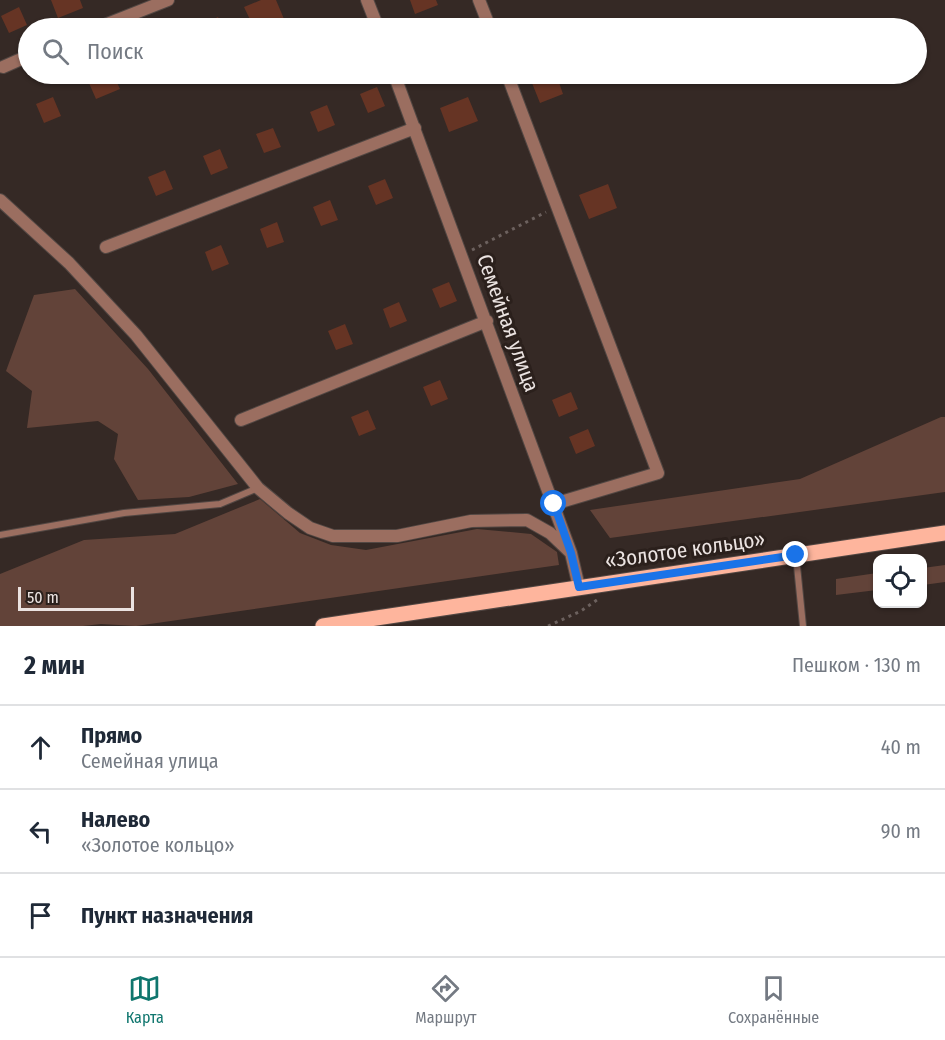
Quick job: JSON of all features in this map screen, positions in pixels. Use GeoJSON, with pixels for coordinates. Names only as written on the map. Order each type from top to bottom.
{"type":"FeatureCollection","features":[{"type":"Feature","properties":{"kind":"main road","name":"«Золотое кольцо»"},"geometry":{"type":"LineString","coordinates":[[323,626],[945,533]]}},
{"type":"Feature","properties":{"kind":"street"},"geometry":{"type":"LineString","coordinates":[[122,18],[168,0]]}},
{"type":"Feature","properties":{"kind":"street"},"geometry":{"type":"LineString","coordinates":[[367,0],[374,18]]}},
{"type":"Feature","properties":{"kind":"street"},"geometry":{"type":"LineString","coordinates":[[479,0],[486,18]]}},
{"type":"Feature","properties":{"kind":"street"},"geometry":{"type":"LineString","coordinates":[[3,67],[18,60]]}},
{"type":"Feature","properties":{"kind":"street","name":"Семейная улица"},"geometry":{"type":"LineString","coordinates":[[398,84],[554,504],[571,553],[579,587]]}},
{"type":"Feature","properties":{"kind":"street"},"geometry":{"type":"LineString","coordinates":[[511,84],[658,473],[554,504]]}},
{"type":"Feature","properties":{"kind":"street"},"geometry":{"type":"LineString","coordinates":[[106,247],[415,128]]}},
{"type":"Feature","properties":{"kind":"street"},"geometry":{"type":"LineString","coordinates":[[0,200],[69,263],[136,335],[258,488],[310,528],[333,536],[397,536],[471,521],[527,520],[550,533],[571,553]]}},
{"type":"Feature","properties":{"kind":"street"},"geometry":{"type":"LineString","coordinates":[[242,420],[487,321]]}},
{"type":"Feature","properties":{"kind":"lane"},"geometry":{"type":"LineString","coordinates":[[0,535],[124,513],[220,504],[258,488]]}},
{"type":"Feature","properties":{"kind":"lane"},"geometry":{"type":"LineString","coordinates":[[796,555],[803,626]]}},
{"type":"Feature","properties":{"kind":"path"},"geometry":{"type":"LineString","coordinates":[[462,255],[557,206]]}},
{"type":"Feature","properties":{"kind":"path"},"geometry":{"type":"LineString","coordinates":[[548,626],[581,611],[599,599]]}},
{"type":"Feature","properties":{"kind":"shaded area"},"geometry":{"type":"Polygon","coordinates":[[[75,289],[148,369],[238,484],[189,497],[138,500],[114,459],[118,434],[98,421],[27,428],[32,391],[6,371],[34,295],[75,289]]]}},
{"type":"Feature","properties":{"kind":"shaded area"},"geometry":{"type":"Polygon","coordinates":[[[945,417],[945,492],[610,538],[590,510],[800,479],[945,417]]]}},
{"type":"Feature","properties":{"kind":"shaded area"},"geometry":{"type":"Polygon","coordinates":[[[260,499],[300,533],[331,545],[366,550],[477,529],[531,534],[557,552],[559,565],[136,626],[101,624],[0,626],[0,574],[84,540],[175,534],[260,499]]]}},
{"type":"Feature","properties":{"kind":"shaded area"},"geometry":{"type":"Polygon","coordinates":[[[945,565],[945,582],[927,584],[927,567],[945,565]]]}},
{"type":"Feature","properties":{"kind":"shaded area"},"geometry":{"type":"Polygon","coordinates":[[[873,574],[873,590],[836,595],[836,579],[873,574]]]}},
{"type":"Feature","properties":{"kind":"building"},"geometry":{"type":"Polygon","coordinates":[[[51,0],[80,0],[83,8],[58,18],[51,0]]]}},
{"type":"Feature","properties":{"kind":"building"},"geometry":{"type":"Polygon","coordinates":[[[261,0],[276,0],[284,18],[249,18],[244,7],[261,0]]]}},
{"type":"Feature","properties":{"kind":"building"},"geometry":{"type":"Polygon","coordinates":[[[410,0],[436,0],[438,5],[415,14],[410,0]]]}},
{"type":"Feature","properties":{"kind":"building"},"geometry":{"type":"Polygon","coordinates":[[[19,7],[24,18],[18,18],[18,29],[9,33],[1,16],[19,7]]]}},
{"type":"Feature","properties":{"kind":"building"},"geometry":{"type":"Polygon","coordinates":[[[89,84],[118,84],[120,89],[96,99],[89,84]]]}},
{"type":"Feature","properties":{"kind":"building"},"geometry":{"type":"Polygon","coordinates":[[[532,84],[560,84],[563,94],[540,103],[532,84]]]}},
{"type":"Feature","properties":{"kind":"building"},"geometry":{"type":"Polygon","coordinates":[[[377,87],[385,106],[368,113],[360,94],[377,87]]]}},
{"type":"Feature","properties":{"kind":"building"},"geometry":{"type":"Polygon","coordinates":[[[53,97],[61,116],[44,123],[36,104],[53,97]]]}},
{"type":"Feature","properties":{"kind":"building"},"geometry":{"type":"Polygon","coordinates":[[[468,97],[478,121],[449,132],[440,108],[468,97]]]}},
{"type":"Feature","properties":{"kind":"building"},"geometry":{"type":"Polygon","coordinates":[[[327,105],[335,125],[318,132],[310,112],[327,105]]]}},
{"type":"Feature","properties":{"kind":"building"},"geometry":{"type":"Polygon","coordinates":[[[273,128],[281,147],[264,153],[256,134],[273,128]]]}},
{"type":"Feature","properties":{"kind":"building"},"geometry":{"type":"Polygon","coordinates":[[[220,149],[228,168],[211,175],[203,156],[220,149]]]}},
{"type":"Feature","properties":{"kind":"building"},"geometry":{"type":"Polygon","coordinates":[[[165,170],[173,189],[156,196],[148,177],[165,170]]]}},
{"type":"Feature","properties":{"kind":"building"},"geometry":{"type":"Polygon","coordinates":[[[385,179],[393,198],[376,205],[368,186],[385,179]]]}},
{"type":"Feature","properties":{"kind":"building"},"geometry":{"type":"Polygon","coordinates":[[[608,184],[617,208],[589,219],[579,195],[608,184]]]}},
{"type":"Feature","properties":{"kind":"building"},"geometry":{"type":"Polygon","coordinates":[[[330,200],[338,220],[321,226],[313,207],[330,200]]]}},
{"type":"Feature","properties":{"kind":"building"},"geometry":{"type":"Polygon","coordinates":[[[277,222],[284,242],[267,248],[260,229],[277,222]]]}},
{"type":"Feature","properties":{"kind":"building"},"geometry":{"type":"Polygon","coordinates":[[[221,245],[229,264],[212,271],[205,252],[221,245]]]}},
{"type":"Feature","properties":{"kind":"building"},"geometry":{"type":"Polygon","coordinates":[[[449,282],[457,301],[440,308],[432,289],[449,282]]]}},
{"type":"Feature","properties":{"kind":"building"},"geometry":{"type":"Polygon","coordinates":[[[399,302],[407,321],[390,328],[383,309],[399,302]]]}},
{"type":"Feature","properties":{"kind":"building"},"geometry":{"type":"Polygon","coordinates":[[[345,324],[353,344],[336,350],[328,331],[345,324]]]}},
{"type":"Feature","properties":{"kind":"building"},"geometry":{"type":"Polygon","coordinates":[[[440,380],[448,399],[431,406],[423,387],[440,380]]]}},
{"type":"Feature","properties":{"kind":"building"},"geometry":{"type":"Polygon","coordinates":[[[571,392],[578,409],[559,417],[552,400],[571,392]]]}},
{"type":"Feature","properties":{"kind":"building"},"geometry":{"type":"Polygon","coordinates":[[[368,410],[376,429],[359,436],[351,417],[368,410]]]}},
{"type":"Feature","properties":{"kind":"building"},"geometry":{"type":"Polygon","coordinates":[[[588,429],[595,446],[576,454],[569,437],[588,429]]]}},
{"type":"Feature","properties":{"kind":"route"},"geometry":{"type":"LineString","coordinates":[[554,504],[571,553],[579,587],[796,555]]}}]}
